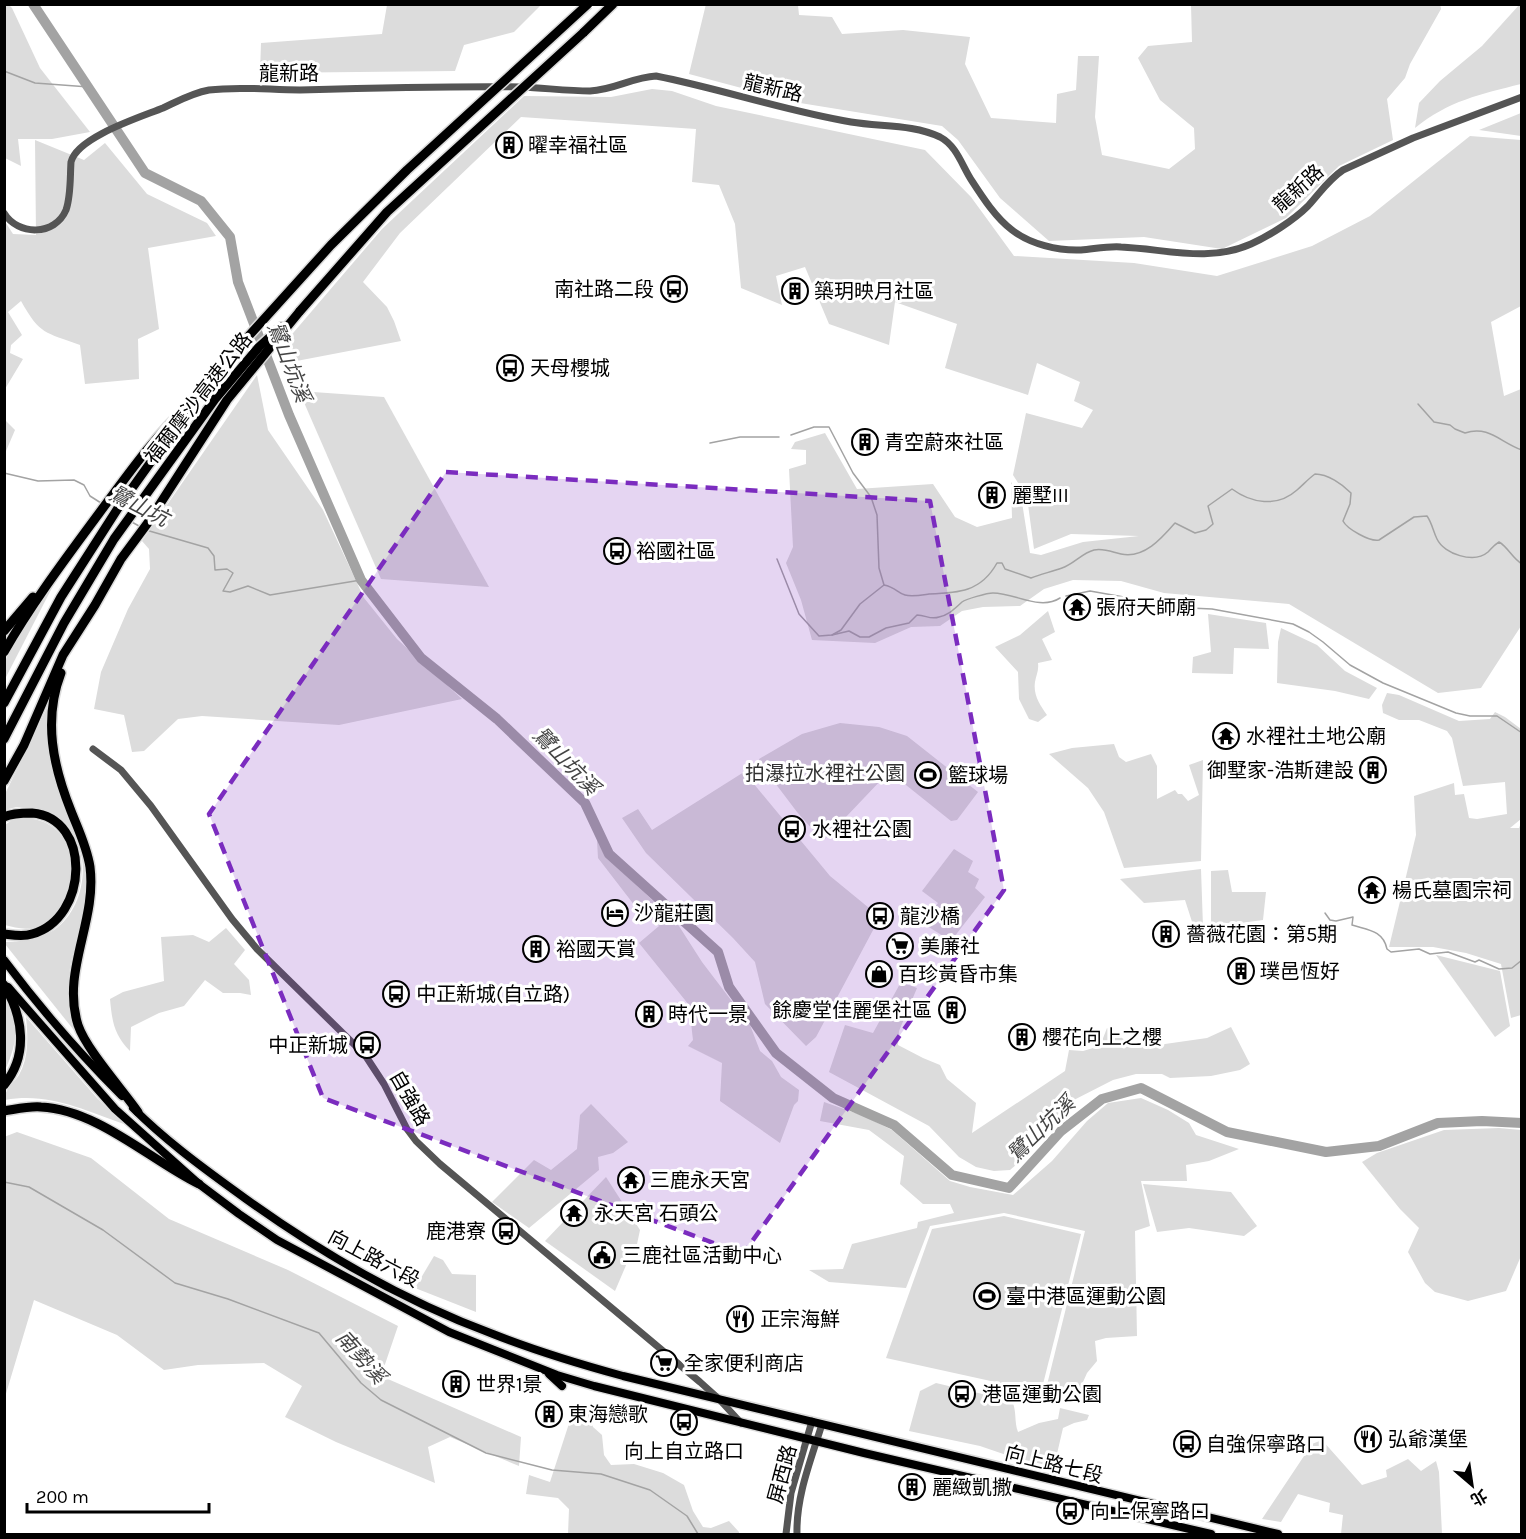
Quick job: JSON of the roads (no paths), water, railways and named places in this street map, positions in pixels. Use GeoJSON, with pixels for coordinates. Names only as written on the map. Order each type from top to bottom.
{"type":"FeatureCollection","features":[{"type":"Feature","properties":{"kind":"highway","name":"福爾摩沙高速公路"},"geometry":{"type":"LineString","coordinates":[[4,703],[61,597],[103,531],[196,399],[236,350],[332,245],[407,170],[588,4]]}},
{"type":"Feature","properties":{"kind":"highway","name":"福爾摩沙高速公路"},"geometry":{"type":"LineString","coordinates":[[4,739],[64,623],[114,539],[215,399],[259,347],[300,311],[387,212],[612,4]]}},
{"type":"Feature","properties":{"kind":"highway"},"geometry":{"type":"LineString","coordinates":[[4,781],[24,745],[63,655],[121,559],[147,524],[228,400],[300,311]]}},
{"type":"Feature","properties":{"kind":"highway"},"geometry":{"type":"LineString","coordinates":[[4,652],[59,568],[111,498],[163,430],[196,399]]}},
{"type":"Feature","properties":{"kind":"highway"},"geometry":{"type":"LineString","coordinates":[[4,632],[59,568]]}},
{"type":"Feature","properties":{"kind":"highway"},"geometry":{"type":"LineString","coordinates":[[78,629],[59,677],[50,723],[54,760],[60,784],[84,843],[90,866],[91,898],[77,954],[73,996],[79,1027],[138,1112]]}},
{"type":"Feature","properties":{"kind":"highway"},"geometry":{"type":"LineString","coordinates":[[4,817],[17,813],[36,814],[56,824],[65,832],[70,842],[74,854],[76,878],[70,902],[55,922],[44,930],[30,935],[4,934]]}},
{"type":"Feature","properties":{"kind":"highway"},"geometry":{"type":"LineString","coordinates":[[4,984],[15,1003],[21,1042],[17,1063],[4,1086]]}},
{"type":"Feature","properties":{"kind":"highway"},"geometry":{"type":"LineString","coordinates":[[4,1111],[44,1107],[71,1113],[100,1125],[176,1173],[199,1184]]}},
{"type":"Feature","properties":{"kind":"main road","name":"向上路六段"},"geometry":{"type":"LineString","coordinates":[[4,960],[65,1034],[138,1112],[189,1158],[280,1224],[375,1280],[491,1334],[558,1358],[822,1424]]}},
{"type":"Feature","properties":{"kind":"main road","name":"向上路六段"},"geometry":{"type":"LineString","coordinates":[[4,984],[115,1109],[199,1184],[277,1240],[449,1332],[544,1370],[594,1386],[812,1441]]}},
{"type":"Feature","properties":{"kind":"main road"},"geometry":{"type":"LineString","coordinates":[[544,1370],[562,1386]]}},
{"type":"Feature","properties":{"kind":"main road","name":"向上路七段"},"geometry":{"type":"LineString","coordinates":[[822,1424],[1278,1534]]}},
{"type":"Feature","properties":{"kind":"main road","name":"向上路七段"},"geometry":{"type":"LineString","coordinates":[[812,1441],[1211,1534]]}},
{"type":"Feature","properties":{"kind":"street","name":"龍新路"},"geometry":{"type":"LineString","coordinates":[[4,213],[13,224],[28,231],[52,226],[59,221],[68,206],[72,157],[80,148],[103,133],[193,94],[222,88],[283,90],[502,87],[592,91],[605,90],[641,77],[656,76],[750,100],[852,122],[916,128],[943,139],[957,154],[971,179],[1000,219],[1020,235],[1046,246],[1078,250],[1120,246],[1192,255],[1217,254],[1252,244],[1294,219],[1333,177],[1343,171],[1413,138],[1521,97]]}},
{"type":"Feature","properties":{"kind":"street","name":"自強路"},"geometry":{"type":"LineString","coordinates":[[93,749],[121,770],[151,806],[232,919],[257,949],[365,1055],[416,1141],[440,1164],[719,1399],[741,1424]]}},
{"type":"Feature","properties":{"kind":"street","name":"屏西路"},"geometry":{"type":"LineString","coordinates":[[796,1534],[796,1517],[812,1441],[812,1421]]}},
{"type":"Feature","properties":{"kind":"street","name":"屏西路"},"geometry":{"type":"LineString","coordinates":[[786,1534],[791,1493],[812,1441],[822,1424]]}},
{"type":"Feature","properties":{"kind":"waterway","name":"鷺山坑溪"},"geometry":{"type":"LineString","coordinates":[[33,4],[145,173],[201,201],[230,237],[238,282],[289,415],[361,580],[421,658],[497,719],[585,803],[609,854],[718,952],[729,987],[776,1053],[833,1098],[894,1125],[952,1175],[1009,1188],[1061,1131],[1102,1099],[1141,1088],[1227,1132],[1326,1152],[1379,1146],[1438,1123],[1482,1121],[1522,1123]]}},
{"type":"Feature","properties":{"kind":"waterway","name":"鷺山坑"},"geometry":{"type":"LineString","coordinates":[[4,71],[35,83],[89,87]]}},
{"type":"Feature","properties":{"kind":"waterway"},"geometry":{"type":"LineString","coordinates":[[1418,404],[1434,422],[1450,425],[1465,433],[1473,431],[1488,433],[1522,450]]}},
{"type":"Feature","properties":{"kind":"waterway"},"geometry":{"type":"LineString","coordinates":[[791,435],[814,427],[829,427],[853,473],[871,497],[877,515],[879,568],[884,585]]}},
{"type":"Feature","properties":{"kind":"waterway"},"geometry":{"type":"LineString","coordinates":[[710,443],[740,437],[779,437]]}},
{"type":"Feature","properties":{"kind":"waterway","name":"鷺山坑"},"geometry":{"type":"LineString","coordinates":[[4,473],[38,481],[74,480],[84,485],[90,496],[101,503]]}},
{"type":"Feature","properties":{"kind":"waterway"},"geometry":{"type":"LineString","coordinates":[[777,559],[799,614],[819,636],[832,635],[841,630],[860,604],[884,585],[908,596],[950,593],[968,589],[984,580],[997,563],[1002,563],[1005,569],[1031,578],[1066,566],[1094,550],[1129,555],[1137,553],[1152,546],[1175,523],[1195,533],[1206,530],[1213,524],[1208,506],[1232,489],[1247,498],[1264,502],[1273,501],[1289,496],[1315,474],[1334,480],[1351,493],[1350,504],[1343,521],[1349,528],[1365,537],[1379,540],[1414,517],[1427,516],[1437,539],[1453,553],[1468,557],[1482,556],[1499,542],[1522,564]]}},
{"type":"Feature","properties":{"kind":"waterway","name":"鷺山坑"},"geometry":{"type":"LineString","coordinates":[[130,521],[139,526]]}},
{"type":"Feature","properties":{"kind":"waterway","name":"鷺山坑"},"geometry":{"type":"LineString","coordinates":[[146,530],[208,548],[214,556],[215,570],[227,569],[233,573],[223,591],[230,592],[248,586],[270,595],[361,580]]}},
{"type":"Feature","properties":{"kind":"waterway"},"geometry":{"type":"LineString","coordinates":[[1066,596],[1090,591],[1135,599],[1147,606],[1212,609],[1293,624],[1323,642],[1350,665],[1383,683],[1456,713],[1470,716],[1497,716],[1522,733]]}},
{"type":"Feature","properties":{"kind":"waterway"},"geometry":{"type":"LineString","coordinates":[[832,635],[849,631],[860,637],[869,637],[886,628],[909,623],[917,615],[933,618],[943,616],[964,601],[990,593],[1044,603],[1060,598]]}},
{"type":"Feature","properties":{"kind":"waterway"},"geometry":{"type":"LineString","coordinates":[[1325,913],[1330,920],[1336,921],[1353,917],[1352,925],[1378,934],[1391,952],[1419,949],[1430,954],[1448,952],[1475,962],[1479,960],[1499,969],[1512,968],[1522,960]]}},
{"type":"Feature","properties":{"kind":"waterway","name":"南勢溪"},"geometry":{"type":"LineString","coordinates":[[4,1182],[29,1187],[103,1230],[175,1283],[228,1299],[319,1333],[361,1383],[381,1400],[486,1453],[552,1470],[601,1474],[650,1490],[687,1516],[698,1534]]}},
{"type":"Feature","properties":{"kind":"place","name":"曜幸福社區"},"geometry":{"type":"Point","coordinates":[509,145]}},
{"type":"Feature","properties":{"kind":"place","name":"南社路二段"},"geometry":{"type":"Point","coordinates":[674,289]}},
{"type":"Feature","properties":{"kind":"place","name":"築玥映月社區"},"geometry":{"type":"Point","coordinates":[795,291]}},
{"type":"Feature","properties":{"kind":"place","name":"天母櫻城"},"geometry":{"type":"Point","coordinates":[510,368]}},
{"type":"Feature","properties":{"kind":"place","name":"青空蔚來社區"},"geometry":{"type":"Point","coordinates":[865,442]}},
{"type":"Feature","properties":{"kind":"place","name":"麗墅III"},"geometry":{"type":"Point","coordinates":[992,495]}},
{"type":"Feature","properties":{"kind":"place","name":"裕國社區"},"geometry":{"type":"Point","coordinates":[617,551]}},
{"type":"Feature","properties":{"kind":"place","name":"張府天師廟"},"geometry":{"type":"Point","coordinates":[1077,607]}},
{"type":"Feature","properties":{"kind":"place","name":"水裡社土地公廟"},"geometry":{"type":"Point","coordinates":[1226,736]}},
{"type":"Feature","properties":{"kind":"place","name":"御墅家-浩斯建設"},"geometry":{"type":"Point","coordinates":[1373,770]}},
{"type":"Feature","properties":{"kind":"place","name":"籃球場"},"geometry":{"type":"Point","coordinates":[928,775]}},
{"type":"Feature","properties":{"kind":"place","name":"水裡社公園"},"geometry":{"type":"Point","coordinates":[792,829]}},
{"type":"Feature","properties":{"kind":"place","name":"楊氏墓園宗祠"},"geometry":{"type":"Point","coordinates":[1372,890]}},
{"type":"Feature","properties":{"kind":"place","name":"沙龍莊園"},"geometry":{"type":"Point","coordinates":[615,913]}},
{"type":"Feature","properties":{"kind":"place","name":"龍沙橋"},"geometry":{"type":"Point","coordinates":[880,916]}},
{"type":"Feature","properties":{"kind":"place","name":"薔薇花園：第5期"},"geometry":{"type":"Point","coordinates":[1166,934]}},
{"type":"Feature","properties":{"kind":"place","name":"美廉社"},"geometry":{"type":"Point","coordinates":[900,946]}},
{"type":"Feature","properties":{"kind":"place","name":"裕國天賞"},"geometry":{"type":"Point","coordinates":[536,949]}},
{"type":"Feature","properties":{"kind":"place","name":"璞邑恆好"},"geometry":{"type":"Point","coordinates":[1241,971]}},
{"type":"Feature","properties":{"kind":"place","name":"百珍黃昏市集"},"geometry":{"type":"Point","coordinates":[879,974]}},
{"type":"Feature","properties":{"kind":"place","name":"中正新城(自立路)"},"geometry":{"type":"Point","coordinates":[396,994]}},
{"type":"Feature","properties":{"kind":"place","name":"餘慶堂佳麗堡社區"},"geometry":{"type":"Point","coordinates":[952,1010]}},
{"type":"Feature","properties":{"kind":"place","name":"時代一景"},"geometry":{"type":"Point","coordinates":[649,1014]}},
{"type":"Feature","properties":{"kind":"place","name":"櫻花向上之櫻"},"geometry":{"type":"Point","coordinates":[1022,1037]}},
{"type":"Feature","properties":{"kind":"place","name":"中正新城"},"geometry":{"type":"Point","coordinates":[367,1045]}},
{"type":"Feature","properties":{"kind":"place","name":"三鹿永天宮"},"geometry":{"type":"Point","coordinates":[631,1180]}},
{"type":"Feature","properties":{"kind":"place","name":"永天宮 石頭公"},"geometry":{"type":"Point","coordinates":[574,1213]}},
{"type":"Feature","properties":{"kind":"place","name":"鹿港寮"},"geometry":{"type":"Point","coordinates":[506,1231]}},
{"type":"Feature","properties":{"kind":"place","name":"三鹿社區活動中心"},"geometry":{"type":"Point","coordinates":[602,1255]}},
{"type":"Feature","properties":{"kind":"place","name":"臺中港區運動公園"},"geometry":{"type":"Point","coordinates":[987,1296]}},
{"type":"Feature","properties":{"kind":"place","name":"正宗海鮮"},"geometry":{"type":"Point","coordinates":[740,1319]}},
{"type":"Feature","properties":{"kind":"place","name":"全家便利商店"},"geometry":{"type":"Point","coordinates":[664,1363]}},
{"type":"Feature","properties":{"kind":"place","name":"世界1景"},"geometry":{"type":"Point","coordinates":[456,1384]}},
{"type":"Feature","properties":{"kind":"place","name":"港區運動公園"},"geometry":{"type":"Point","coordinates":[962,1394]}},
{"type":"Feature","properties":{"kind":"place","name":"東海戀歌"},"geometry":{"type":"Point","coordinates":[549,1414]}},
{"type":"Feature","properties":{"kind":"place","name":"向上自立路口"},"geometry":{"type":"Point","coordinates":[684,1422]}},
{"type":"Feature","properties":{"kind":"place","name":"弘爺漢堡"},"geometry":{"type":"Point","coordinates":[1368,1439]}},
{"type":"Feature","properties":{"kind":"place","name":"自強保寧路口"},"geometry":{"type":"Point","coordinates":[1187,1444]}},
{"type":"Feature","properties":{"kind":"place","name":"麗緻凱撒"},"geometry":{"type":"Point","coordinates":[912,1487]}},
{"type":"Feature","properties":{"kind":"place","name":"向上保寧路口"},"geometry":{"type":"Point","coordinates":[1070,1511]}},
{"type":"Feature","properties":{"kind":"park label","name":"拍瀑拉水裡社公園"},"geometry":{"type":"Point","coordinates":[825,773]}}]}
